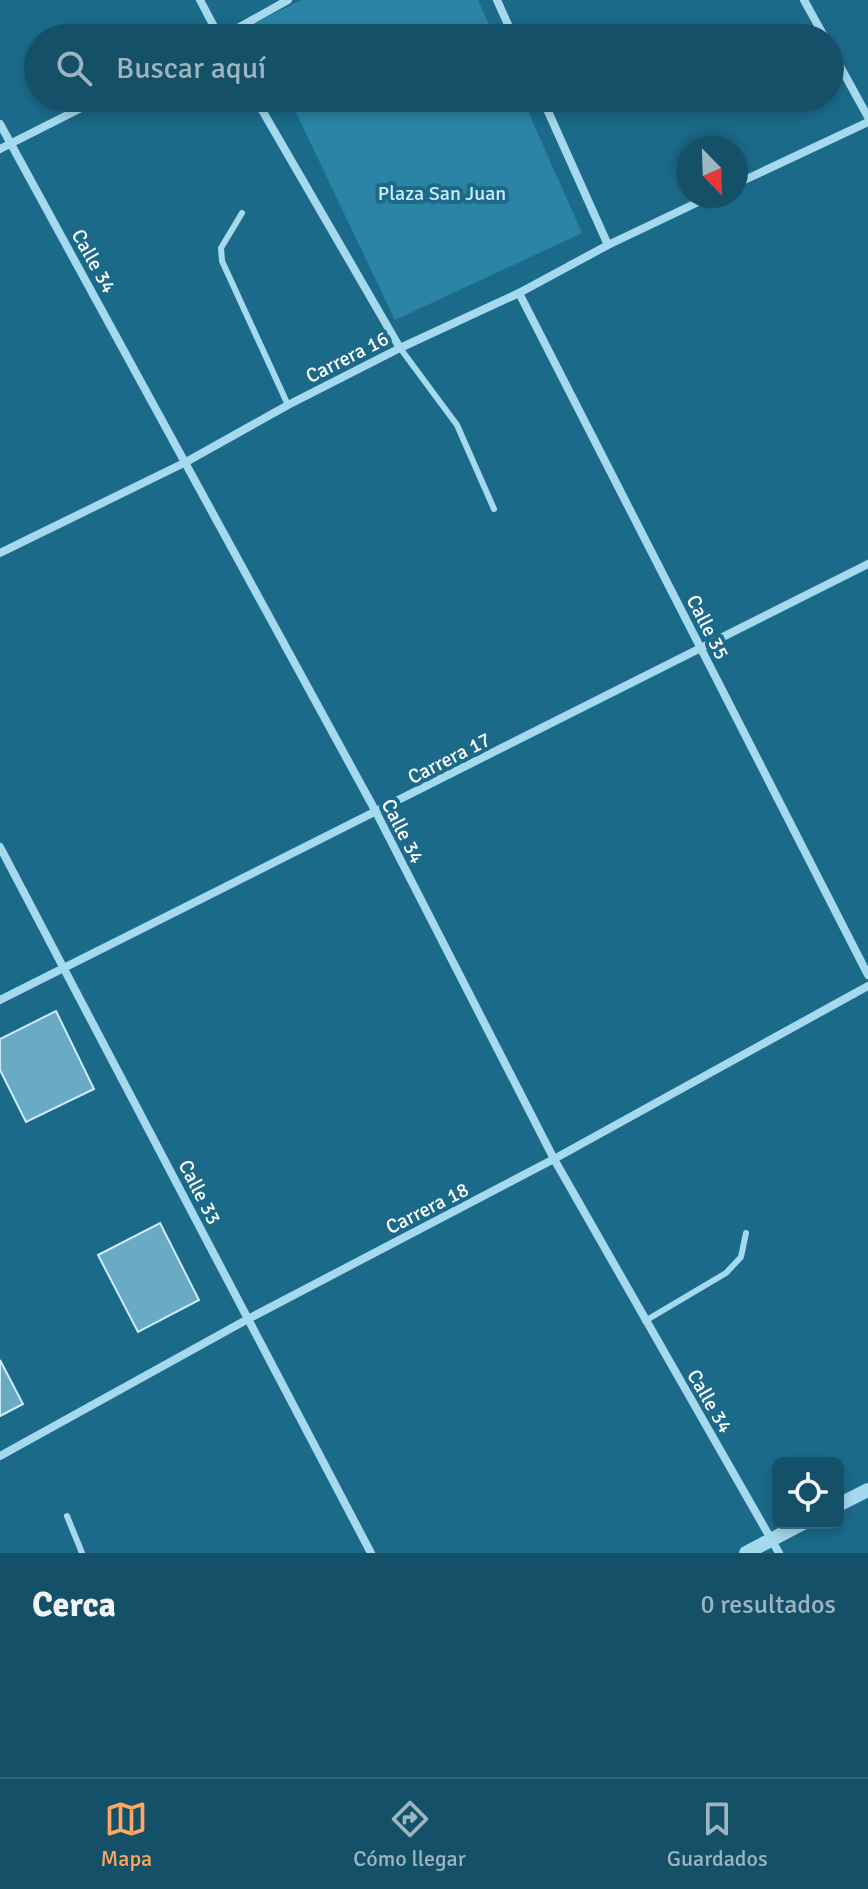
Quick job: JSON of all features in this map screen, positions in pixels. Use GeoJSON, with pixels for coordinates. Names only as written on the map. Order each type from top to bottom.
{"type":"FeatureCollection","features":[{"type":"Feature","properties":{"kind":"street"},"geometry":{"type":"LineString","coordinates":[[200,0],[213,24]]}},
{"type":"Feature","properties":{"kind":"street"},"geometry":{"type":"LineString","coordinates":[[245,24],[288,0]]}},
{"type":"Feature","properties":{"kind":"street"},"geometry":{"type":"LineString","coordinates":[[497,0],[508,24]]}},
{"type":"Feature","properties":{"kind":"street"},"geometry":{"type":"LineString","coordinates":[[804,0],[817,24]]}},
{"type":"Feature","properties":{"kind":"street"},"geometry":{"type":"LineString","coordinates":[[748,178],[868,119],[844,74]]}},
{"type":"Feature","properties":{"kind":"street"},"geometry":{"type":"LineString","coordinates":[[0,149],[74,112]]}},
{"type":"Feature","properties":{"kind":"street"},"geometry":{"type":"LineString","coordinates":[[263,112],[400,348]]}},
{"type":"Feature","properties":{"kind":"street"},"geometry":{"type":"LineString","coordinates":[[548,112],[608,245]]}},
{"type":"Feature","properties":{"kind":"street","name":"Calle 34"},"geometry":{"type":"LineString","coordinates":[[0,124],[376,812],[554,1159],[775,1546]]}},
{"type":"Feature","properties":{"kind":"street","name":"Carrera 16"},"geometry":{"type":"LineString","coordinates":[[0,553],[186,462],[400,348],[519,293],[686,208]]}},
{"type":"Feature","properties":{"kind":"street","name":"Calle 35"},"geometry":{"type":"LineString","coordinates":[[519,293],[868,975]]}},
{"type":"Feature","properties":{"kind":"street","name":"Carrera 17"},"geometry":{"type":"LineString","coordinates":[[0,1000],[868,564]]}},
{"type":"Feature","properties":{"kind":"street","name":"Calle 33"},"geometry":{"type":"LineString","coordinates":[[0,847],[371,1553]]}},
{"type":"Feature","properties":{"kind":"street","name":"Carrera 18"},"geometry":{"type":"LineString","coordinates":[[0,1456],[248,1319],[554,1159],[868,986]]}},
{"type":"Feature","properties":{"kind":"street"},"geometry":{"type":"LineString","coordinates":[[844,1502],[868,1490]]}},
{"type":"Feature","properties":{"kind":"street"},"geometry":{"type":"LineString","coordinates":[[746,1553],[775,1546],[796,1529]]}},
{"type":"Feature","properties":{"kind":"lane"},"geometry":{"type":"LineString","coordinates":[[242,213],[221,248],[222,261],[288,405]]}},
{"type":"Feature","properties":{"kind":"lane"},"geometry":{"type":"LineString","coordinates":[[400,348],[457,425],[494,509]]}},
{"type":"Feature","properties":{"kind":"lane"},"geometry":{"type":"LineString","coordinates":[[645,1321],[726,1273],[741,1257],[746,1233]]}},
{"type":"Feature","properties":{"kind":"lane"},"geometry":{"type":"LineString","coordinates":[[67,1516],[82,1553]]}},
{"type":"Feature","properties":{"kind":"green space"},"geometry":{"type":"Polygon","coordinates":[[[301,0],[478,0],[489,24],[253,24],[301,0]]]}},
{"type":"Feature","properties":{"kind":"green space","name":"Plaza San Juan"},"geometry":{"type":"Polygon","coordinates":[[[296,112],[528,112],[582,233],[395,320],[296,112]]]}},
{"type":"Feature","properties":{"kind":"building"},"geometry":{"type":"Polygon","coordinates":[[[56,1011],[94,1089],[26,1122],[0,1070],[0,1039],[56,1011]]]}},
{"type":"Feature","properties":{"kind":"building"},"geometry":{"type":"Polygon","coordinates":[[[160,1223],[199,1300],[138,1332],[98,1255],[160,1223]]]}},
{"type":"Feature","properties":{"kind":"building"},"geometry":{"type":"Polygon","coordinates":[[[0,1360],[23,1404],[0,1416],[0,1360]]]}}]}
